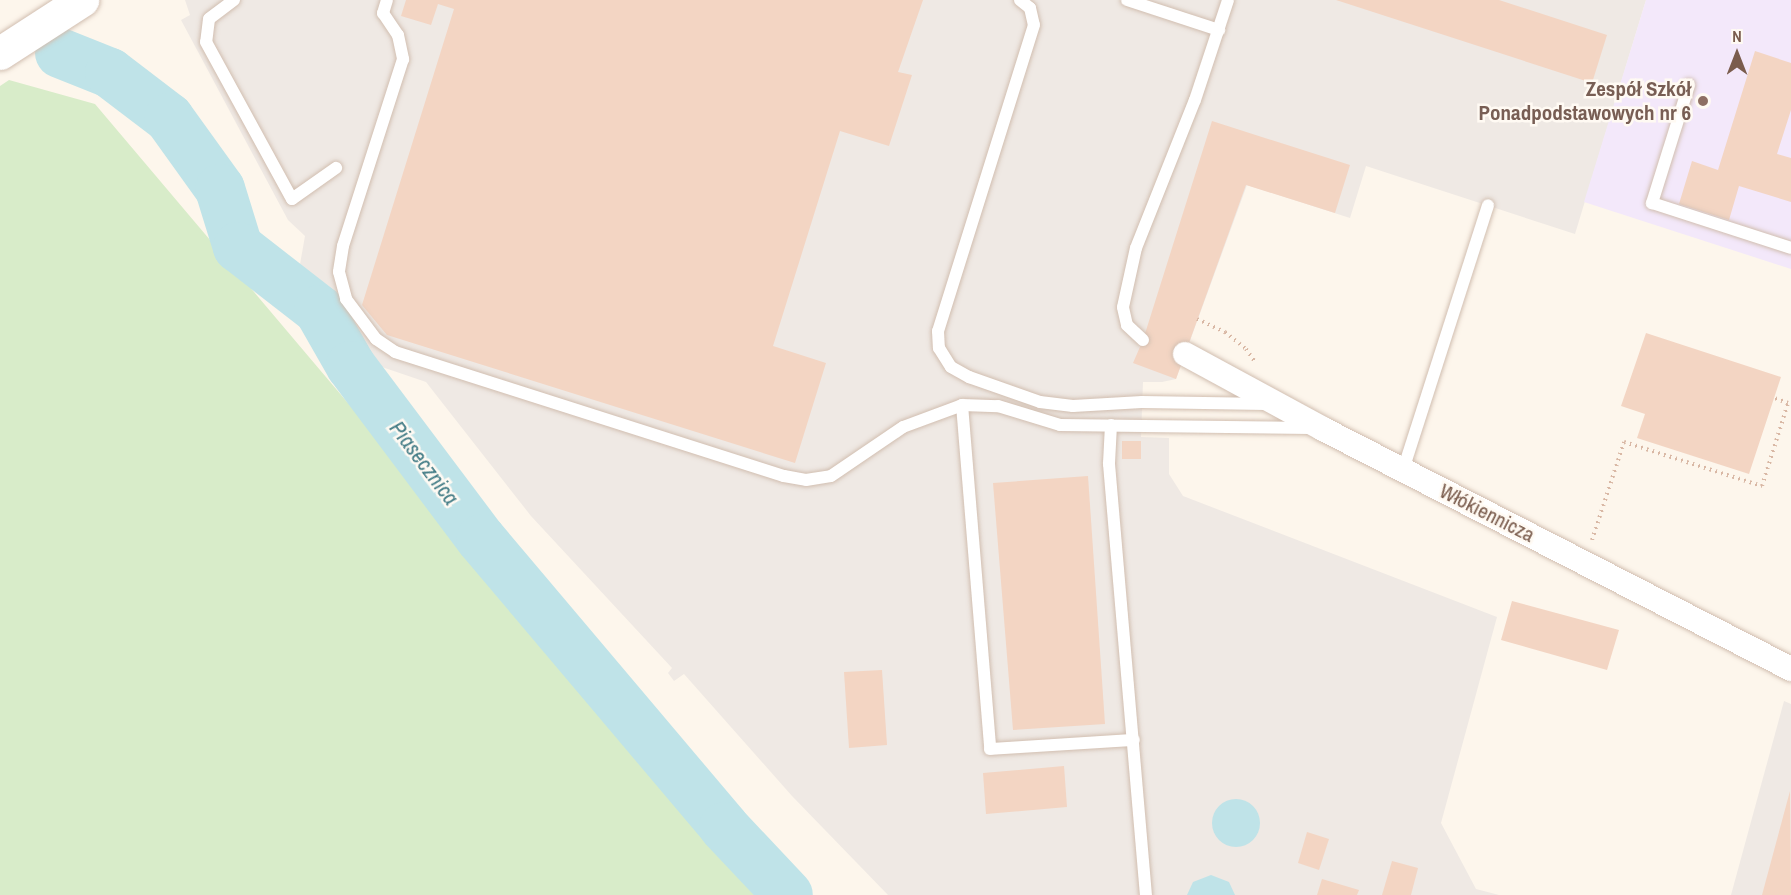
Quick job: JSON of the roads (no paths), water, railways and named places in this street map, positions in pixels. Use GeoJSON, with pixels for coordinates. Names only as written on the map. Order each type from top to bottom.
{"type":"FeatureCollection","features":[{"type":"Feature","properties":{"kind":"street"},"geometry":{"type":"LineString","coordinates":[[0,53],[82,0]]}},
{"type":"Feature","properties":{"kind":"street","name":"Włókiennicza"},"geometry":{"type":"LineString","coordinates":[[1185,354],[1323,429],[1791,669]]}},
{"type":"Feature","properties":{"kind":"lane"},"geometry":{"type":"LineString","coordinates":[[234,0],[209,19],[206,42],[292,199],[336,168]]}},
{"type":"Feature","properties":{"kind":"lane"},"geometry":{"type":"LineString","coordinates":[[387,0],[383,13],[398,35],[403,59],[343,246],[339,272],[346,299],[376,339],[395,352],[784,476],[806,480],[831,476],[903,427],[962,405],[998,406],[1060,424],[1323,429]]}},
{"type":"Feature","properties":{"kind":"lane"},"geometry":{"type":"LineString","coordinates":[[1020,0],[1030,8],[1034,24],[938,331],[939,348],[951,367],[1040,402],[1074,406],[1112,402],[1278,404]]}},
{"type":"Feature","properties":{"kind":"lane"},"geometry":{"type":"LineString","coordinates":[[1127,0],[1219,30]]}},
{"type":"Feature","properties":{"kind":"lane"},"geometry":{"type":"LineString","coordinates":[[1143,340],[1127,326],[1123,307],[1136,248],[1195,99],[1228,0]]}},
{"type":"Feature","properties":{"kind":"lane"},"geometry":{"type":"LineString","coordinates":[[1689,84],[1652,203],[1791,248]]}},
{"type":"Feature","properties":{"kind":"lane"},"geometry":{"type":"LineString","coordinates":[[1403,470],[1488,205]]}},
{"type":"Feature","properties":{"kind":"lane"},"geometry":{"type":"LineString","coordinates":[[962,405],[990,749],[1134,740]]}},
{"type":"Feature","properties":{"kind":"lane"},"geometry":{"type":"LineString","coordinates":[[1111,424],[1110,464],[1146,895]]}},
{"type":"Feature","properties":{"kind":"water"},"geometry":{"type":"Polygon","coordinates":[[[1231,799],[1241,799],[1256,809],[1260,823],[1259,832],[1250,843],[1241,847],[1231,847],[1216,837],[1212,828],[1212,818],[1222,803],[1231,799]]]}},
{"type":"Feature","properties":{"kind":"water"},"geometry":{"type":"Polygon","coordinates":[[[1211,875],[1229,882],[1235,895],[1187,895],[1193,882],[1211,875]]]}},
{"type":"Feature","properties":{"kind":"waterway","name":"Piasecznica"},"geometry":{"type":"LineString","coordinates":[[60,53],[110,73],[169,118],[220,189],[238,247],[319,310],[351,366],[481,539],[724,827],[788,895]]}},
{"type":"Feature","properties":{"kind":"place","name":"Zespół Szkół Ponadpodstawowych nr 6"},"geometry":{"type":"Point","coordinates":[1703,101]}}]}
